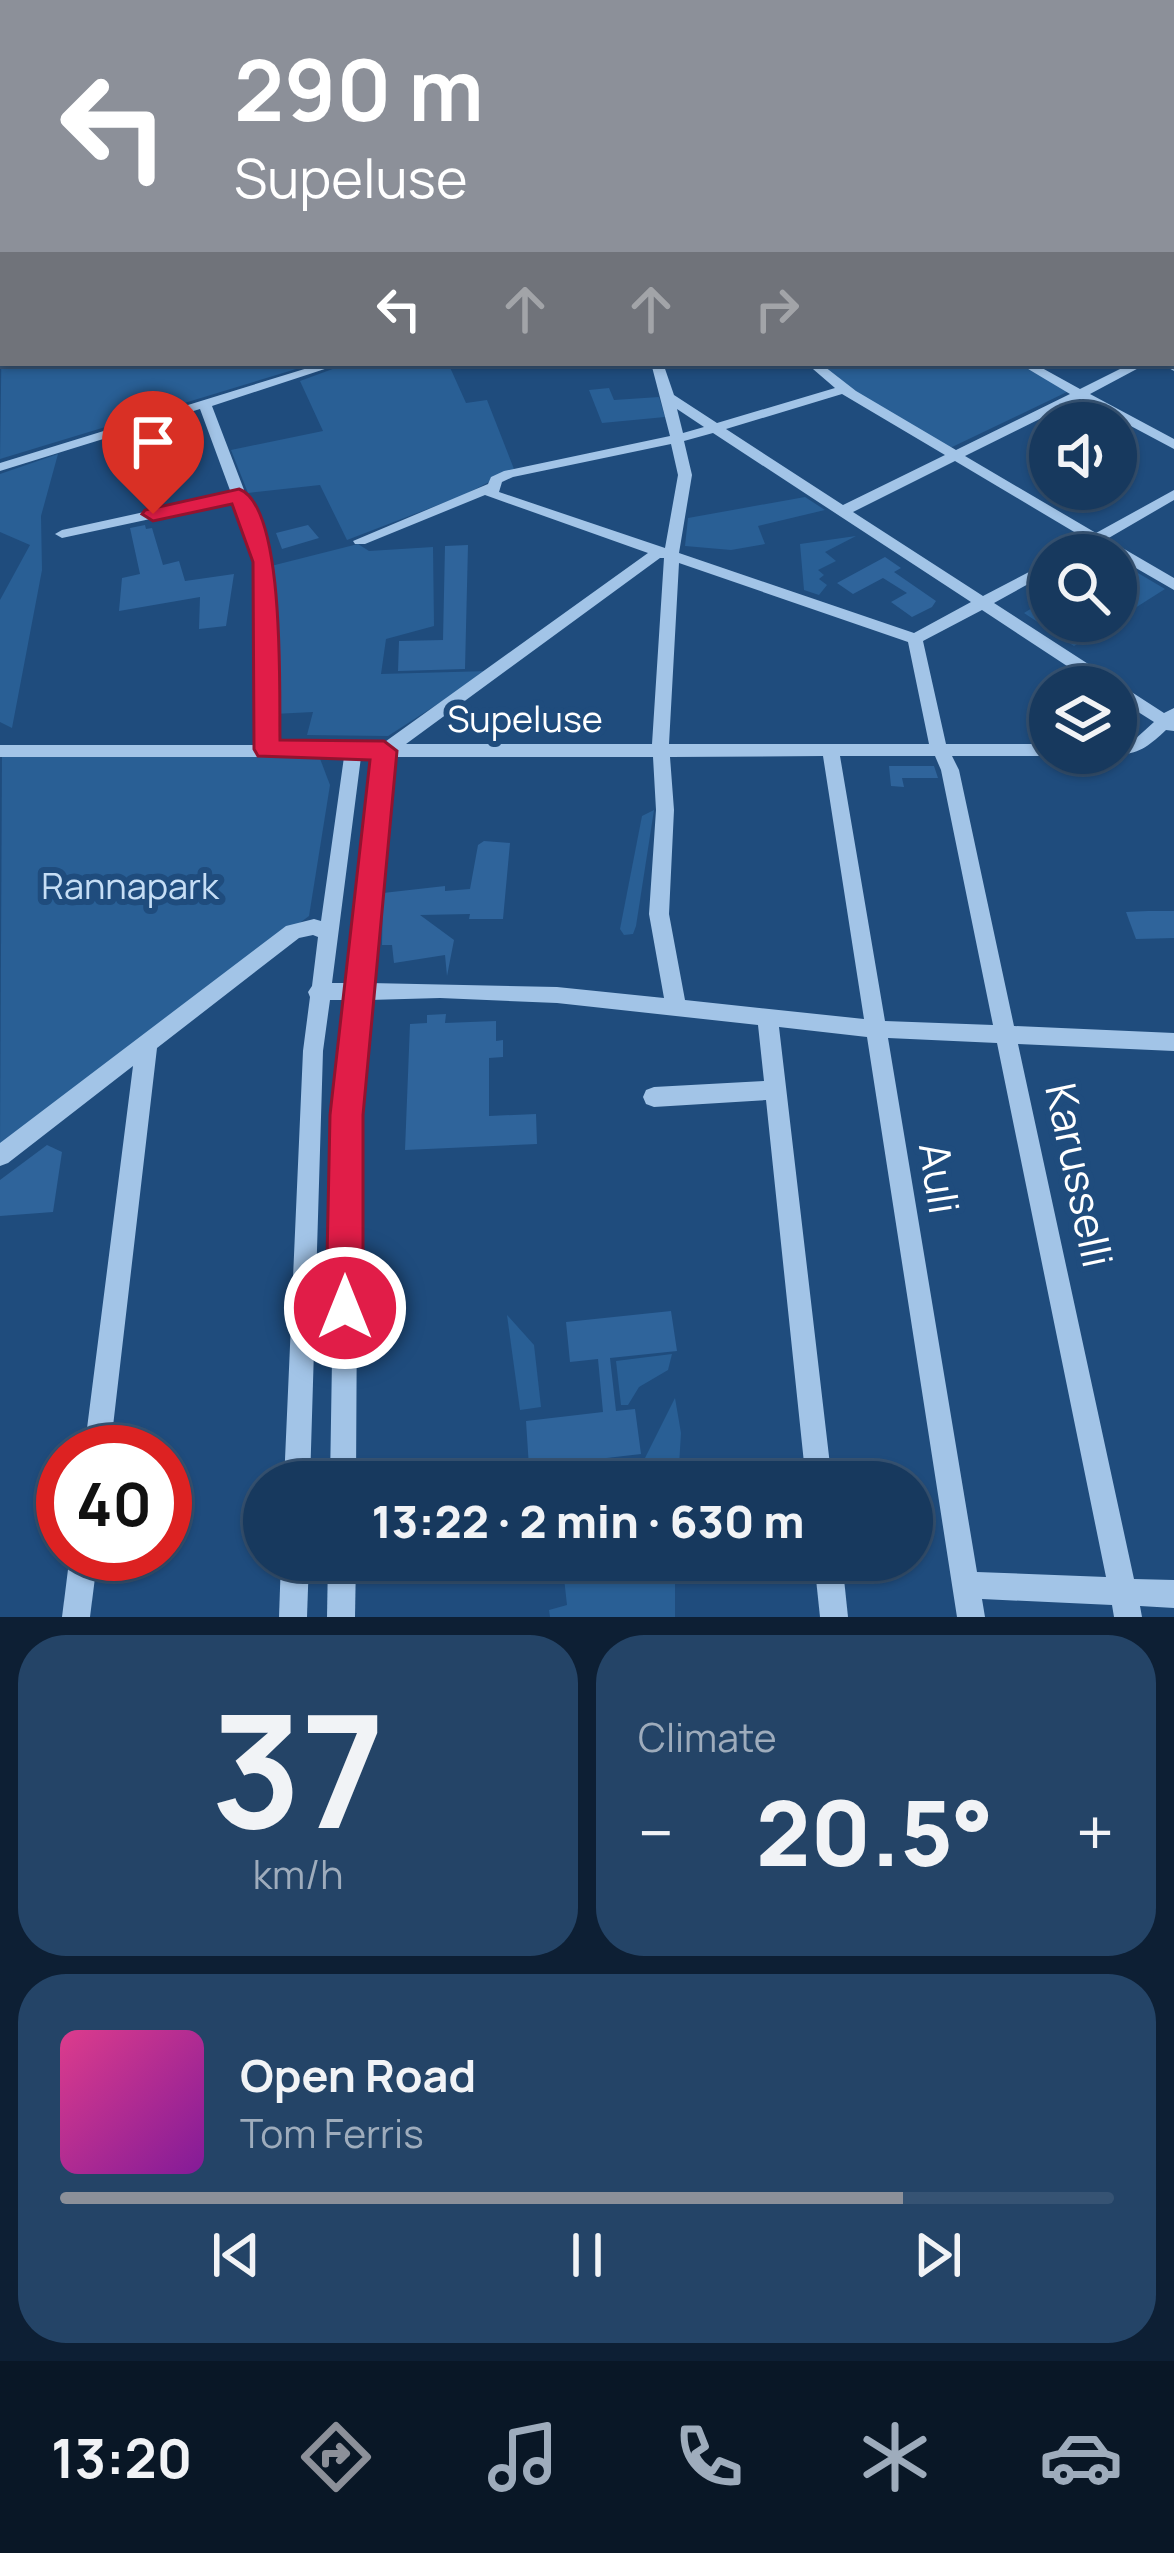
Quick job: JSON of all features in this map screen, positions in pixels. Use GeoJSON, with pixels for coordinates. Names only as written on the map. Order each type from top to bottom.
{"type":"FeatureCollection","features":[{"type":"Feature","properties":{"kind":"street"},"geometry":{"type":"LineString","coordinates":[[0,467],[328,366]]}},
{"type":"Feature","properties":{"kind":"street"},"geometry":{"type":"LineString","coordinates":[[658,366],[680,438],[685,475],[672,552],[661,750],[665,809],[659,914],[676,1007]]}},
{"type":"Feature","properties":{"kind":"street"},"geometry":{"type":"LineString","coordinates":[[816,366],[844,389],[1088,534]]}},
{"type":"Feature","properties":{"kind":"street"},"geometry":{"type":"LineString","coordinates":[[1030,366],[1174,445]]}},
{"type":"Feature","properties":{"kind":"street"},"geometry":{"type":"LineString","coordinates":[[841,512],[1136,366]]}},
{"type":"Feature","properties":{"kind":"street"},"geometry":{"type":"LineString","coordinates":[[491,490],[496,480],[520,471],[680,438],[844,389]]}},
{"type":"Feature","properties":{"kind":"street"},"geometry":{"type":"LineString","coordinates":[[668,398],[1080,666]]}},
{"type":"Feature","properties":{"kind":"street"},"geometry":{"type":"LineString","coordinates":[[205,404],[264,562],[267,749]]}},
{"type":"Feature","properties":{"kind":"street"},"geometry":{"type":"LineString","coordinates":[[360,541],[491,490],[914,639],[1029,578]]}},
{"type":"Feature","properties":{"kind":"street"},"geometry":{"type":"LineString","coordinates":[[1105,534],[1174,494]]}},
{"type":"Feature","properties":{"kind":"street"},"geometry":{"type":"LineString","coordinates":[[62,534],[239,496]]}},
{"type":"Feature","properties":{"kind":"street"},"geometry":{"type":"LineString","coordinates":[[343,1461],[347,1120],[382,760],[656,554],[672,552]]}},
{"type":"Feature","properties":{"kind":"street"},"geometry":{"type":"LineString","coordinates":[[1137,563],[1174,585]]}},
{"type":"Feature","properties":{"kind":"street","name":"Karusselli"},"geometry":{"type":"LineString","coordinates":[[914,639],[1008,1034],[1125,1605]]}},
{"type":"Feature","properties":{"kind":"street"},"geometry":{"type":"LineString","coordinates":[[1137,701],[1171,721],[1137,746]]}},
{"type":"Feature","properties":{"kind":"street","name":"Supeluse"},"geometry":{"type":"LineString","coordinates":[[0,751],[267,749],[382,760],[661,750],[1029,750]]}},
{"type":"Feature","properties":{"kind":"street","name":"Auli"},"geometry":{"type":"LineString","coordinates":[[831,752],[971,1617]]}},
{"type":"Feature","properties":{"kind":"street"},"geometry":{"type":"LineString","coordinates":[[298,1461],[318,992],[352,758]]}},
{"type":"Feature","properties":{"kind":"street"},"geometry":{"type":"LineString","coordinates":[[0,1156],[293,932],[314,927],[326,932]]}},
{"type":"Feature","properties":{"kind":"street"},"geometry":{"type":"LineString","coordinates":[[318,992],[557,995],[877,1029],[1174,1042]]}},
{"type":"Feature","properties":{"kind":"street"},"geometry":{"type":"LineString","coordinates":[[768,1019],[817,1461]]}},
{"type":"Feature","properties":{"kind":"street"},"geometry":{"type":"LineString","coordinates":[[100,1425],[147,1041]]}},
{"type":"Feature","properties":{"kind":"street"},"geometry":{"type":"LineString","coordinates":[[654,1097],[775,1090]]}},
{"type":"Feature","properties":{"kind":"street"},"geometry":{"type":"LineString","coordinates":[[310,1124],[347,1120]]}},
{"type":"Feature","properties":{"kind":"street"},"geometry":{"type":"LineString","coordinates":[[76,1617],[81,1581]]}},
{"type":"Feature","properties":{"kind":"street"},"geometry":{"type":"LineString","coordinates":[[293,1617],[294,1581]]}},
{"type":"Feature","properties":{"kind":"street"},"geometry":{"type":"LineString","coordinates":[[341,1617],[342,1581]]}},
{"type":"Feature","properties":{"kind":"street"},"geometry":{"type":"LineString","coordinates":[[830,1581],[834,1617]]}},
{"type":"Feature","properties":{"kind":"street"},"geometry":{"type":"LineString","coordinates":[[966,1585],[1125,1605],[1174,1594]]}},
{"type":"Feature","properties":{"kind":"green space"},"geometry":{"type":"Polygon","coordinates":[[[1,366],[306,366],[0,459],[1,366]]]}},
{"type":"Feature","properties":{"kind":"green space"},"geometry":{"type":"Polygon","coordinates":[[[341,366],[449,366],[466,403],[487,400],[514,469],[464,495],[347,540],[320,485],[248,493],[231,450],[323,431],[300,381],[341,366]]]}},
{"type":"Feature","properties":{"kind":"green space"},"geometry":{"type":"Polygon","coordinates":[[[821,366],[1022,366],[1069,391],[1046,402],[1029,402],[1029,410],[950,448],[821,366]]]}},
{"type":"Feature","properties":{"kind":"green space"},"geometry":{"type":"Polygon","coordinates":[[[609,388],[614,400],[659,397],[665,417],[602,423],[589,390],[609,388]]]}},
{"type":"Feature","properties":{"kind":"green space"},"geometry":{"type":"Polygon","coordinates":[[[58,454],[41,516],[42,570],[12,728],[0,722],[0,600],[30,545],[0,532],[0,474],[58,454]]]}},
{"type":"Feature","properties":{"kind":"green space"},"geometry":{"type":"Polygon","coordinates":[[[805,497],[825,510],[758,526],[765,544],[731,550],[685,546],[688,518],[805,497]]]}},
{"type":"Feature","properties":{"kind":"green space"},"geometry":{"type":"Polygon","coordinates":[[[856,536],[825,552],[836,561],[818,570],[824,575],[819,579],[827,585],[819,595],[804,590],[800,544],[856,536]]]}},
{"type":"Feature","properties":{"kind":"green space"},"geometry":{"type":"Polygon","coordinates":[[[358,544],[369,551],[433,547],[434,626],[386,639],[381,674],[489,671],[388,736],[307,735],[313,712],[274,714],[271,566],[358,544]]]}},
{"type":"Feature","properties":{"kind":"green space"},"geometry":{"type":"Polygon","coordinates":[[[1137,572],[1165,589],[1137,607],[1137,572]]]}},
{"type":"Feature","properties":{"kind":"green space","name":"Rannapark"},"geometry":{"type":"Polygon","coordinates":[[[2,755],[319,756],[330,785],[309,916],[0,1146],[2,755]]]}},
{"type":"Feature","properties":{"kind":"green space"},"geometry":{"type":"Polygon","coordinates":[[[654,810],[636,926],[633,934],[624,935],[620,929],[642,816],[654,810]]]}},
{"type":"Feature","properties":{"kind":"green space"},"geometry":{"type":"Polygon","coordinates":[[[507,1315],[534,1345],[541,1407],[520,1410],[507,1315]]]}},
{"type":"Feature","properties":{"kind":"green space"},"geometry":{"type":"Polygon","coordinates":[[[672,1354],[668,1370],[639,1387],[628,1405],[621,1405],[616,1361],[672,1354]]]}},
{"type":"Feature","properties":{"kind":"green space"},"geometry":{"type":"Polygon","coordinates":[[[675,1398],[681,1433],[679,1461],[624,1461],[645,1458],[675,1398]]]}},
{"type":"Feature","properties":{"kind":"green space"},"geometry":{"type":"Polygon","coordinates":[[[564,1581],[675,1581],[675,1617],[550,1617],[549,1610],[567,1605],[564,1581]]]}},
{"type":"Feature","properties":{"kind":"building"},"geometry":{"type":"Polygon","coordinates":[[[308,525],[319,538],[282,549],[276,533],[308,525]]]}},
{"type":"Feature","properties":{"kind":"building"},"geometry":{"type":"Polygon","coordinates":[[[130,528],[152,528],[163,565],[179,561],[185,581],[234,574],[226,626],[199,629],[200,597],[119,611],[122,578],[140,574],[130,528]]]}},
{"type":"Feature","properties":{"kind":"building"},"geometry":{"type":"Polygon","coordinates":[[[468,545],[465,669],[398,671],[399,641],[443,640],[445,546],[468,545]]]}},
{"type":"Feature","properties":{"kind":"building"},"geometry":{"type":"Polygon","coordinates":[[[885,557],[901,568],[894,572],[936,601],[932,607],[912,617],[891,602],[907,593],[883,578],[853,594],[837,583],[885,557]]]}},
{"type":"Feature","properties":{"kind":"building"},"geometry":{"type":"Polygon","coordinates":[[[889,766],[934,766],[938,778],[902,778],[904,787],[891,786],[889,766]]]}},
{"type":"Feature","properties":{"kind":"building"},"geometry":{"type":"Polygon","coordinates":[[[484,841],[510,843],[503,919],[420,915],[454,940],[447,976],[445,955],[394,963],[392,945],[382,945],[383,893],[445,886],[445,891],[470,889],[478,845],[484,841]]]}},
{"type":"Feature","properties":{"kind":"building"},"geometry":{"type":"Polygon","coordinates":[[[1174,911],[1174,938],[1136,939],[1126,912],[1174,911]]]}},
{"type":"Feature","properties":{"kind":"building"},"geometry":{"type":"Polygon","coordinates":[[[446,1014],[445,1023],[496,1021],[496,1041],[503,1040],[503,1057],[489,1058],[489,1116],[536,1114],[537,1144],[405,1150],[410,1024],[427,1023],[427,1015],[446,1014]]]}},
{"type":"Feature","properties":{"kind":"building"},"geometry":{"type":"Polygon","coordinates":[[[47,1145],[62,1152],[53,1212],[0,1216],[0,1180],[47,1145]]]}},
{"type":"Feature","properties":{"kind":"building"},"geometry":{"type":"Polygon","coordinates":[[[671,1311],[677,1351],[610,1358],[616,1411],[635,1409],[641,1454],[529,1461],[526,1421],[603,1412],[598,1359],[570,1362],[566,1322],[671,1311]]]}},
{"type":"Feature","properties":{"kind":"route"},"geometry":{"type":"LineString","coordinates":[[153,514],[239,496],[264,562],[267,749],[384,751],[347,1115],[345,1308]]}}]}
